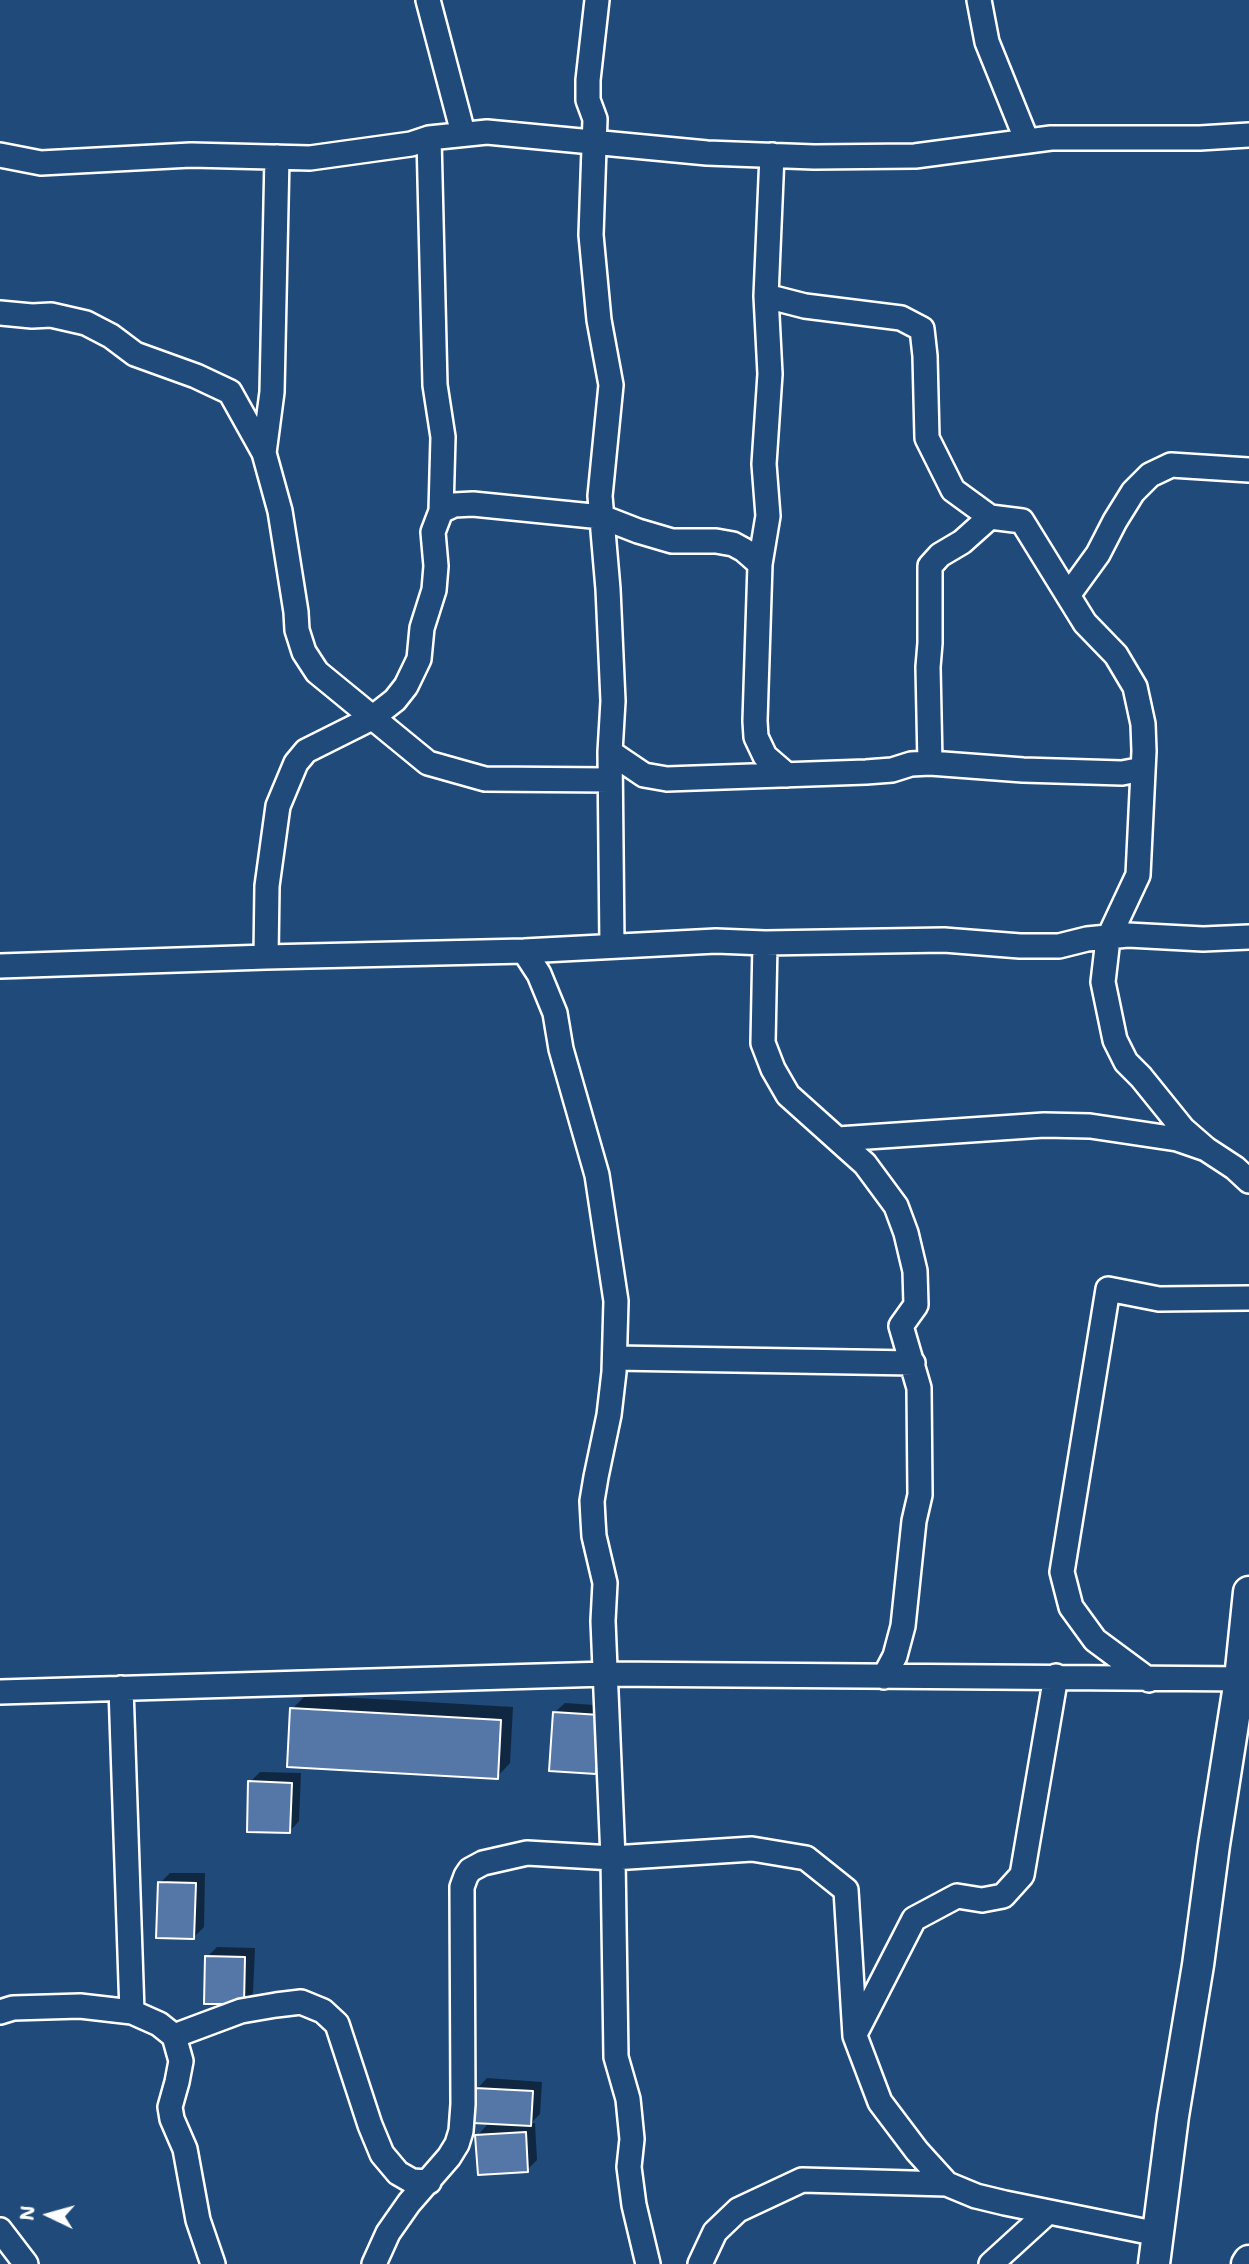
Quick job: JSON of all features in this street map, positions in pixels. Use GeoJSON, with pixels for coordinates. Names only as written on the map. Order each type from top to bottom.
{"type":"FeatureCollection","features":[{"type":"Feature","properties":{"kind":"street"},"geometry":{"type":"LineString","coordinates":[[428,0],[463,133]]}},
{"type":"Feature","properties":{"kind":"street"},"geometry":{"type":"LineString","coordinates":[[597,0],[588,100],[595,119],[592,235],[599,320],[611,385],[600,496],[613,701],[610,752],[612,947]]}},
{"type":"Feature","properties":{"kind":"street"},"geometry":{"type":"LineString","coordinates":[[979,0],[987,42],[1027,141]]}},
{"type":"Feature","properties":{"kind":"street"},"geometry":{"type":"LineString","coordinates":[[0,155],[41,163],[191,155],[310,158],[411,144],[429,138],[463,133],[487,132],[707,153],[915,156],[1051,138],[1249,135]]}},
{"type":"Feature","properties":{"kind":"street"},"geometry":{"type":"LineString","coordinates":[[266,957],[267,886],[278,806],[296,763],[306,751],[372,718],[395,700],[406,686],[419,659],[422,628],[434,590],[436,566],[433,532],[441,511],[443,437],[435,385],[429,138]]}},
{"type":"Feature","properties":{"kind":"street"},"geometry":{"type":"LineString","coordinates":[[772,155],[766,296],[769,374],[764,464],[768,516],[760,564],[755,737],[765,756],[787,775]]}},
{"type":"Feature","properties":{"kind":"street"},"geometry":{"type":"LineString","coordinates":[[264,453],[272,392],[277,157]]}},
{"type":"Feature","properties":{"kind":"street"},"geometry":{"type":"LineString","coordinates":[[766,296],[805,306],[901,318],[922,329],[927,438],[953,490],[990,517],[1022,521],[1085,623],[1116,655],[1135,687],[1143,724],[1138,875],[1108,939],[1103,982],[1115,1040],[1126,1062],[1183,1129],[1249,1181]]}},
{"type":"Feature","properties":{"kind":"street"},"geometry":{"type":"LineString","coordinates":[[0,313],[51,315],[86,323],[111,336],[135,354],[196,376],[230,392],[264,453],[280,511],[297,630],[304,652],[317,672],[428,763],[485,779],[610,780]]}},
{"type":"Feature","properties":{"kind":"street"},"geometry":{"type":"LineString","coordinates":[[1069,594],[1098,554],[1133,492],[1150,475],[1171,465],[1249,470]]}},
{"type":"Feature","properties":{"kind":"street"},"geometry":{"type":"LineString","coordinates":[[441,511],[454,505],[473,504],[602,517],[672,541],[716,541],[733,544],[760,564]]}},
{"type":"Feature","properties":{"kind":"street"},"geometry":{"type":"LineString","coordinates":[[930,763],[930,566],[940,555],[962,542],[990,517]]}},
{"type":"Feature","properties":{"kind":"street"},"geometry":{"type":"LineString","coordinates":[[610,752],[644,775],[667,779],[892,770],[911,764],[930,763],[1110,773],[1143,769]]}},
{"type":"Feature","properties":{"kind":"street"},"geometry":{"type":"LineString","coordinates":[[0,966],[524,951],[716,941],[765,943],[944,940],[1059,946],[1087,939],[1128,935],[1203,939],[1249,937]]}},
{"type":"Feature","properties":{"kind":"street"},"geometry":{"type":"LineString","coordinates":[[765,943],[763,1043],[773,1069],[788,1095],[864,1164],[897,1206],[915,1270],[916,1305],[901,1326],[919,1388],[920,1495],[914,1521],[902,1626],[895,1656],[884,1677]]}},
{"type":"Feature","properties":{"kind":"street"},"geometry":{"type":"LineString","coordinates":[[524,951],[540,974],[550,998],[561,1049],[597,1175],[616,1301],[609,1415],[592,1501],[594,1536],[606,1583],[603,1621],[616,2057],[628,2099],[632,2138],[629,2167],[648,2264]]}},
{"type":"Feature","properties":{"kind":"street"},"geometry":{"type":"LineString","coordinates":[[838,1139],[1067,1125],[1135,1131],[1177,1139],[1206,1149]]}},
{"type":"Feature","properties":{"kind":"street"},"geometry":{"type":"LineString","coordinates":[[1149,1680],[1095,1640],[1071,1607],[1062,1572],[1108,1289],[1159,1299],[1249,1298]]}},
{"type":"Feature","properties":{"kind":"street"},"geometry":{"type":"LineString","coordinates":[[614,1358],[912,1363]]}},
{"type":"Feature","properties":{"kind":"street"},"geometry":{"type":"LineString","coordinates":[[1154,2264],[1173,2116],[1198,1965],[1216,1832],[1245,1679],[1249,1592]]}},
{"type":"Feature","properties":{"kind":"street"},"geometry":{"type":"LineString","coordinates":[[0,1692],[606,1674],[1245,1679]]}},
{"type":"Feature","properties":{"kind":"street"},"geometry":{"type":"LineString","coordinates":[[855,2036],[914,1919],[957,1896],[982,1900],[1003,1896],[1022,1875],[1056,1676]]}},
{"type":"Feature","properties":{"kind":"street"},"geometry":{"type":"LineString","coordinates":[[121,1688],[132,2012]]}},
{"type":"Feature","properties":{"kind":"street"},"geometry":{"type":"LineString","coordinates":[[374,2264],[388,2233],[457,2144],[461,2131],[462,1887],[466,1876],[470,1870],[483,1863],[527,1853],[612,1858],[752,1849],[806,1858],[846,1890],[855,2036],[880,2102],[916,2151],[947,2184]]}},
{"type":"Feature","properties":{"kind":"street"},"geometry":{"type":"LineString","coordinates":[[174,2036],[241,2011],[301,2002],[323,2011],[337,2024],[382,2154],[398,2173],[412,2181],[429,2182]]}},
{"type":"Feature","properties":{"kind":"street"},"geometry":{"type":"LineString","coordinates":[[0,2012],[13,2008],[79,2006],[132,2012],[159,2024],[174,2036],[181,2061],[170,2106],[172,2119],[185,2149],[198,2220],[213,2264]]}},
{"type":"Feature","properties":{"kind":"street"},"geometry":{"type":"LineString","coordinates":[[700,2264],[715,2232],[738,2210],[802,2180],[947,2184],[976,2196],[1158,2234]]}},
{"type":"Feature","properties":{"kind":"street"},"geometry":{"type":"LineString","coordinates":[[990,2264],[1048,2212]]}},
{"type":"Feature","properties":{"kind":"street"},"geometry":{"type":"LineString","coordinates":[[0,2230],[26,2264]]}},
{"type":"Feature","properties":{"kind":"building"},"geometry":{"type":"Polygon","coordinates":[[[290,1708],[501,1720],[498,1779],[287,1767],[290,1708]]]}},
{"type":"Feature","properties":{"kind":"building"},"geometry":{"type":"Polygon","coordinates":[[[553,1712],[600,1715],[596,1774],[549,1771],[553,1712]]]}},
{"type":"Feature","properties":{"kind":"building"},"geometry":{"type":"Polygon","coordinates":[[[248,1781],[292,1783],[290,1833],[247,1832],[248,1781]]]}},
{"type":"Feature","properties":{"kind":"building"},"geometry":{"type":"Polygon","coordinates":[[[158,1882],[196,1883],[194,1939],[156,1938],[158,1882]]]}},
{"type":"Feature","properties":{"kind":"building"},"geometry":{"type":"Polygon","coordinates":[[[205,1956],[245,1957],[244,2004],[204,2004],[205,1956]]]}},
{"type":"Feature","properties":{"kind":"building"},"geometry":{"type":"Polygon","coordinates":[[[475,2088],[533,2091],[531,2126],[473,2123],[475,2088]]]}},
{"type":"Feature","properties":{"kind":"building"},"geometry":{"type":"Polygon","coordinates":[[[526,2132],[528,2172],[478,2175],[475,2135],[526,2132]]]}}]}
